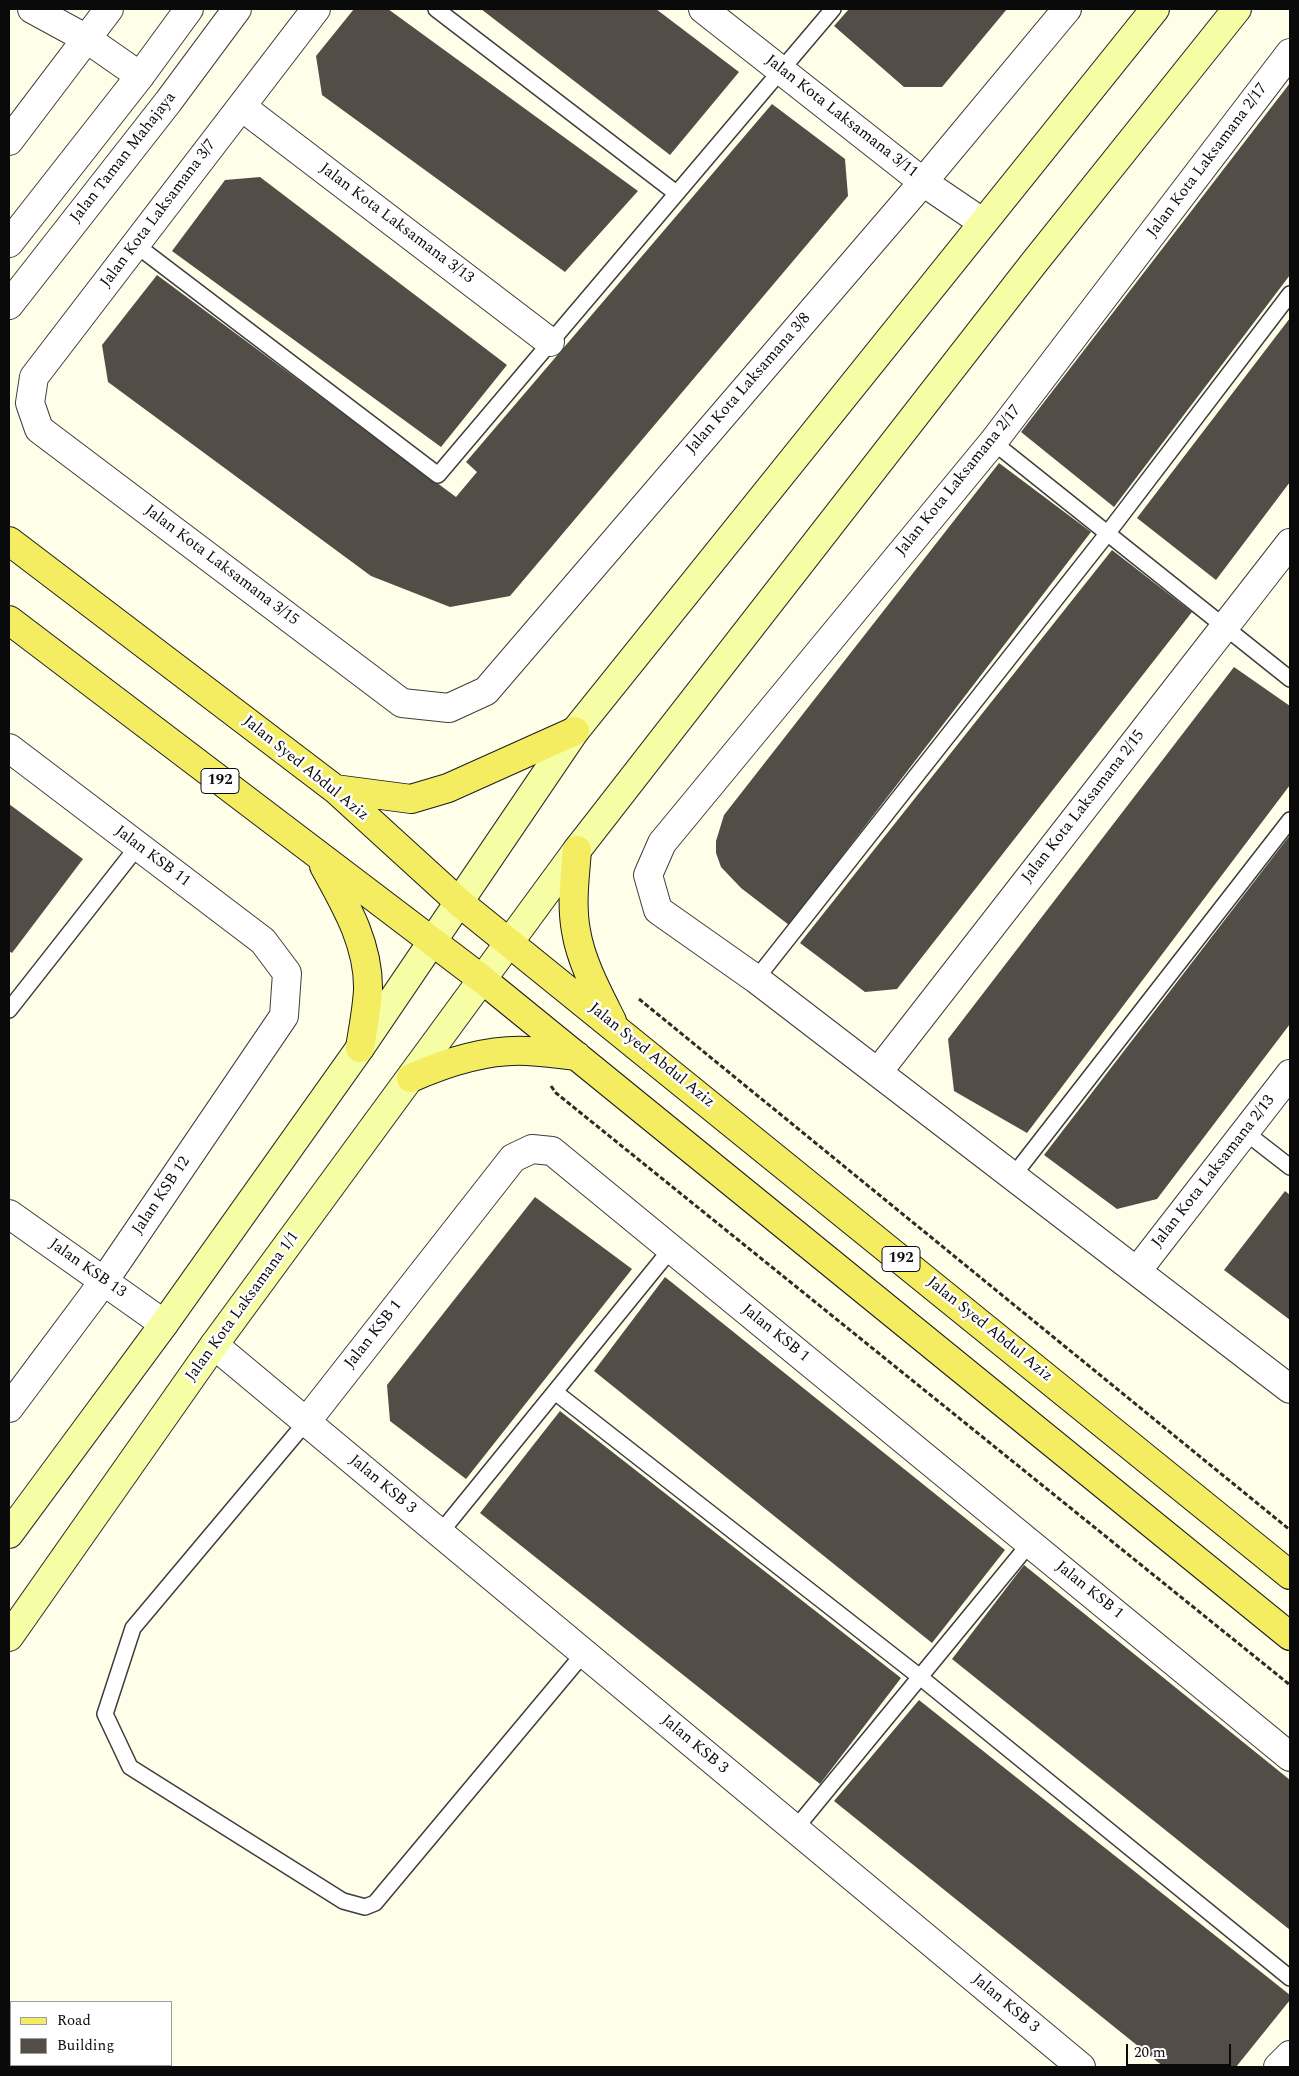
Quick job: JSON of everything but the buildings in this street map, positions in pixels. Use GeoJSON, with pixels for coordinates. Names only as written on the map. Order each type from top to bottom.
{"type":"FeatureCollection","features":[{"type":"Feature","properties":{"kind":"main road"},"geometry":{"type":"LineString","coordinates":[[9,1534],[164,1324],[360,1048],[575,731],[1155,9]]}},
{"type":"Feature","properties":{"kind":"main road","name":"Jalan Kota Laksamana 1/1"},"geometry":{"type":"LineString","coordinates":[[9,1637],[214,1345],[511,943],[577,850],[1033,264],[1238,10]]}},
{"type":"Feature","properties":{"kind":"main road","name":"Jalan Syed Abdul Aziz"},"geometry":{"type":"LineString","coordinates":[[9,541],[335,789],[460,903],[1290,1575]]}},
{"type":"Feature","properties":{"kind":"main road","name":"192"},"geometry":{"type":"LineString","coordinates":[[9,620],[483,980],[1290,1636]]}},
{"type":"Feature","properties":{"kind":"main road"},"geometry":{"type":"LineString","coordinates":[[335,789],[411,799],[448,788],[575,731]]}},
{"type":"Feature","properties":{"kind":"main road"},"geometry":{"type":"LineString","coordinates":[[577,850],[573,900],[576,932],[585,962],[614,1026]]}},
{"type":"Feature","properties":{"kind":"main road"},"geometry":{"type":"LineString","coordinates":[[320,858],[353,921],[364,954],[368,989],[360,1048]]}},
{"type":"Feature","properties":{"kind":"main road"},"geometry":{"type":"LineString","coordinates":[[411,1078],[439,1066],[486,1053],[525,1050],[577,1056]]}},
{"type":"Feature","properties":{"kind":"street"},"geometry":{"type":"LineString","coordinates":[[32,9],[86,39],[140,76]]}},
{"type":"Feature","properties":{"kind":"street"},"geometry":{"type":"LineString","coordinates":[[9,141],[109,9]]}},
{"type":"Feature","properties":{"kind":"street"},"geometry":{"type":"LineString","coordinates":[[9,243],[140,76],[189,9]]}},
{"type":"Feature","properties":{"kind":"street","name":"Jalan Taman Mahajaya"},"geometry":{"type":"LineString","coordinates":[[9,305],[168,102],[237,9]]}},
{"type":"Feature","properties":{"kind":"street","name":"Jalan Kota Laksamana 3/7"},"geometry":{"type":"LineString","coordinates":[[39,429],[30,403],[34,377],[316,9]]}},
{"type":"Feature","properties":{"kind":"street","name":"Jalan Kota Laksamana 3/11"},"geometry":{"type":"LineString","coordinates":[[703,9],[923,182],[982,222]]}},
{"type":"Feature","properties":{"kind":"street","name":"Jalan Kota Laksamana 3/8"},"geometry":{"type":"LineString","coordinates":[[402,703],[449,708],[486,691],[923,182],[1067,9]]}},
{"type":"Feature","properties":{"kind":"street","name":"Jalan Kota Laksamana 2/17"},"geometry":{"type":"LineString","coordinates":[[756,979],[658,910],[648,875],[662,844],[993,442],[1290,53]]}},
{"type":"Feature","properties":{"kind":"street","name":"Jalan Kota Laksamana 3/13"},"geometry":{"type":"LineString","coordinates":[[242,106],[550,342]]}},
{"type":"Feature","properties":{"kind":"street","name":"Jalan Kota Laksamana 3/15"},"geometry":{"type":"LineString","coordinates":[[39,429],[402,703]]}},
{"type":"Feature","properties":{"kind":"street","name":"Jalan Kota Laksamana 2/15"},"geometry":{"type":"LineString","coordinates":[[878,1072],[1290,542]]}},
{"type":"Feature","properties":{"kind":"street","name":"Jalan KSB 11"},"geometry":{"type":"LineString","coordinates":[[9,748],[263,941],[287,972]]}},
{"type":"Feature","properties":{"kind":"street","name":"Jalan KSB 12"},"geometry":{"type":"LineString","coordinates":[[9,1408],[104,1281],[284,1016],[287,972]]}},
{"type":"Feature","properties":{"kind":"street"},"geometry":{"type":"LineString","coordinates":[[756,979],[1290,1388]]}},
{"type":"Feature","properties":{"kind":"street","name":"Jalan Kota Laksamana 2/13"},"geometry":{"type":"LineString","coordinates":[[1137,1271],[1290,1074]]}},
{"type":"Feature","properties":{"kind":"street","name":"Jalan KSB 1"},"geometry":{"type":"LineString","coordinates":[[306,1422],[513,1158],[532,1149],[552,1151],[1290,1757]]}},
{"type":"Feature","properties":{"kind":"street","name":"Jalan KSB 13"},"geometry":{"type":"LineString","coordinates":[[9,1214],[164,1324]]}},
{"type":"Feature","properties":{"kind":"street","name":"Jalan KSB 3"},"geometry":{"type":"LineString","coordinates":[[214,1345],[1081,2067]]}},
{"type":"Feature","properties":{"kind":"street"},"geometry":{"type":"LineString","coordinates":[[1278,2067],[1290,2056]]}},
{"type":"Feature","properties":{"kind":"lane"},"geometry":{"type":"LineString","coordinates":[[436,9],[676,193]]}},
{"type":"Feature","properties":{"kind":"lane"},"geometry":{"type":"LineString","coordinates":[[136,245],[438,475],[833,9]]}},
{"type":"Feature","properties":{"kind":"lane"},"geometry":{"type":"LineString","coordinates":[[756,979],[1107,534],[1290,294]]}},
{"type":"Feature","properties":{"kind":"lane"},"geometry":{"type":"LineString","coordinates":[[993,442],[1290,679]]}},
{"type":"Feature","properties":{"kind":"lane"},"geometry":{"type":"LineString","coordinates":[[1013,1176],[1290,820]]}},
{"type":"Feature","properties":{"kind":"lane"},"geometry":{"type":"LineString","coordinates":[[9,1010],[14,993],[138,846]]}},
{"type":"Feature","properties":{"kind":"lane"},"geometry":{"type":"LineString","coordinates":[[1245,1132],[1290,1166]]}},
{"type":"Feature","properties":{"kind":"lane"},"geometry":{"type":"LineString","coordinates":[[440,1533],[671,1249]]}},
{"type":"Feature","properties":{"kind":"lane"},"geometry":{"type":"LineString","coordinates":[[555,1392],[920,1677],[1290,1978]]}},
{"type":"Feature","properties":{"kind":"lane"},"geometry":{"type":"LineString","coordinates":[[306,1422],[133,1628],[105,1714],[130,1767],[343,1901],[365,1907],[375,1903],[584,1653]]}},
{"type":"Feature","properties":{"kind":"lane"},"geometry":{"type":"LineString","coordinates":[[794,1829],[1030,1543]]}},
{"type":"Feature","properties":{"kind":"path"},"geometry":{"type":"LineString","coordinates":[[636,998],[1290,1530]]}},
{"type":"Feature","properties":{"kind":"path"},"geometry":{"type":"LineString","coordinates":[[556,1093],[1290,1685]]}}]}
